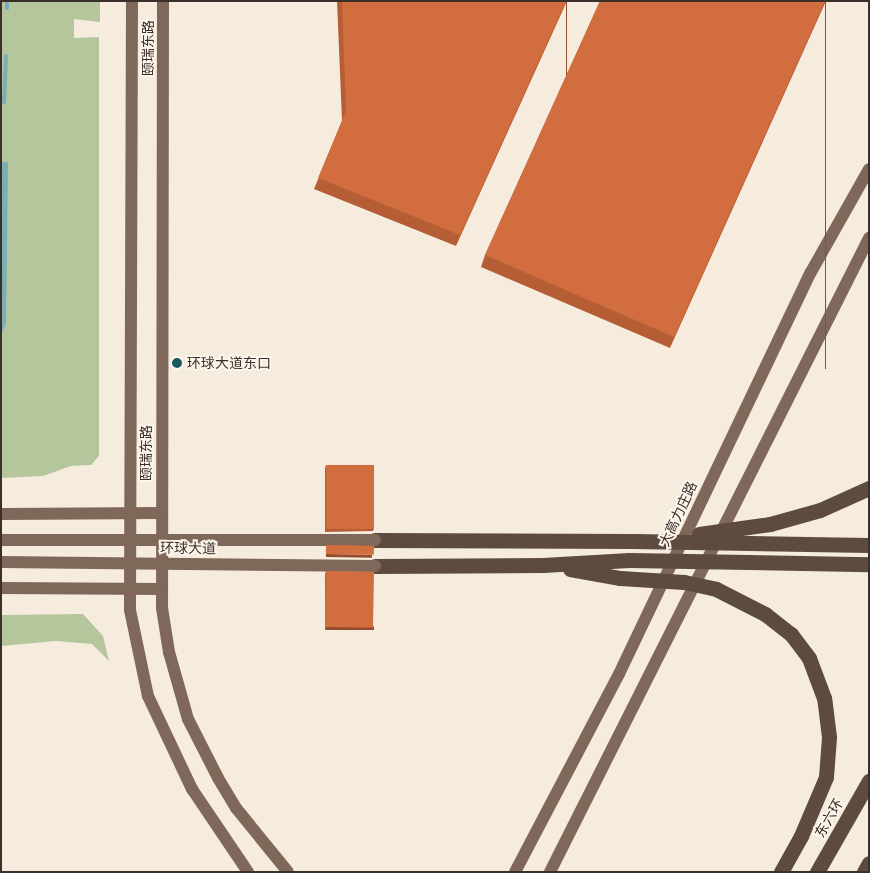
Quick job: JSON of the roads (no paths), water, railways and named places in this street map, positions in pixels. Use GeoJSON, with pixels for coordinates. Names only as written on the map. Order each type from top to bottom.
{"type":"FeatureCollection","features":[{"type":"Feature","properties":{"kind":"highway"},"geometry":{"type":"LineString","coordinates":[[633,541],[738,530],[820,510],[869,488]]}},
{"type":"Feature","properties":{"kind":"highway"},"geometry":{"type":"LineString","coordinates":[[375,540],[633,541],[869,546]]}},
{"type":"Feature","properties":{"kind":"highway"},"geometry":{"type":"LineString","coordinates":[[375,566],[543,565],[629,560],[869,564]]}},
{"type":"Feature","properties":{"kind":"highway"},"geometry":{"type":"LineString","coordinates":[[543,565],[620,578],[684,582],[716,589],[765,614],[791,634],[808,658],[824,698],[830,737],[826,777],[800,836],[781,872]]}},
{"type":"Feature","properties":{"kind":"highway","name":"东六环"},"geometry":{"type":"LineString","coordinates":[[817,872],[869,781]]}},
{"type":"Feature","properties":{"kind":"highway"},"geometry":{"type":"LineString","coordinates":[[864,872],[869,863]]}},
{"type":"Feature","properties":{"kind":"main road","name":"颐瑞东路"},"geometry":{"type":"LineString","coordinates":[[132,1],[129,513],[130,588],[134,636],[148,696],[192,789],[248,872]]}},
{"type":"Feature","properties":{"kind":"main road","name":"颐瑞东路"},"geometry":{"type":"LineString","coordinates":[[163,1],[162,589],[169,652],[188,719],[232,800],[288,872]]}},
{"type":"Feature","properties":{"kind":"main road","name":"大高力庄路"},"geometry":{"type":"LineString","coordinates":[[514,872],[619,674],[811,272],[869,169]]}},
{"type":"Feature","properties":{"kind":"main road"},"geometry":{"type":"LineString","coordinates":[[550,872],[869,238]]}},
{"type":"Feature","properties":{"kind":"main road"},"geometry":{"type":"LineString","coordinates":[[1,514],[162,513]]}},
{"type":"Feature","properties":{"kind":"main road","name":"环球大道"},"geometry":{"type":"LineString","coordinates":[[1,540],[375,540]]}},
{"type":"Feature","properties":{"kind":"main road","name":"环球大道"},"geometry":{"type":"LineString","coordinates":[[1,562],[375,566]]}},
{"type":"Feature","properties":{"kind":"main road"},"geometry":{"type":"LineString","coordinates":[[1,588],[162,589]]}},
{"type":"Feature","properties":{"kind":"water"},"geometry":{"type":"Polygon","coordinates":[[[1,162],[8,162],[6,323],[1,335],[1,162]]]}},
{"type":"Feature","properties":{"kind":"waterway"},"geometry":{"type":"LineString","coordinates":[[7,1],[7,8]]}},
{"type":"Feature","properties":{"kind":"waterway"},"geometry":{"type":"LineString","coordinates":[[4,102],[6,56]]}},
{"type":"Feature","properties":{"kind":"place","name":"环球大道东口"},"geometry":{"type":"Point","coordinates":[177,363]}}]}
